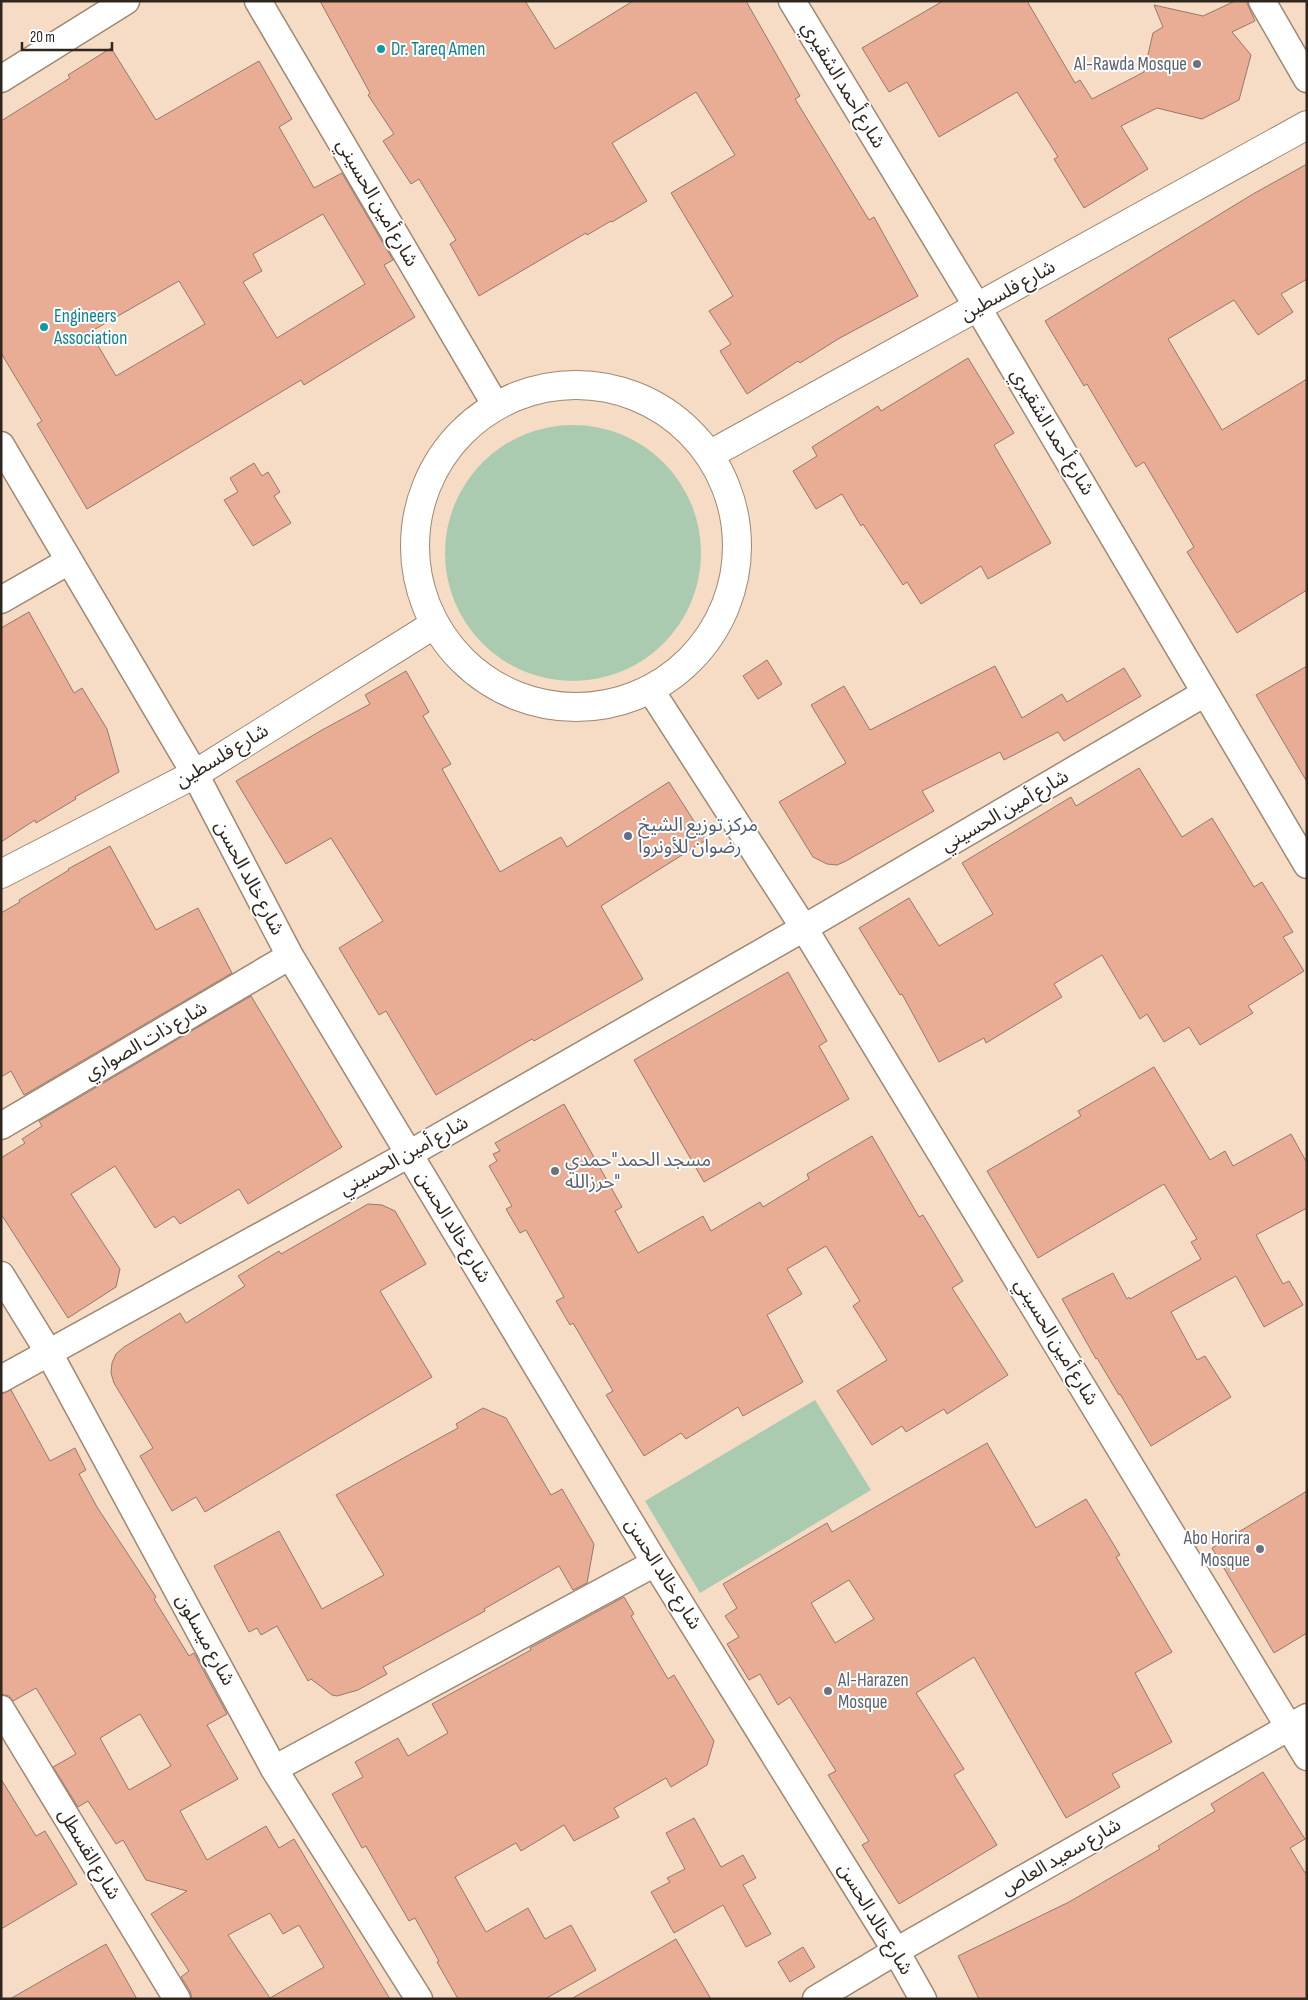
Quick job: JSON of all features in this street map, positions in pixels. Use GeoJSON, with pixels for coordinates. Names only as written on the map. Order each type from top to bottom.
{"type":"FeatureCollection","features":[{"type":"Feature","properties":{"kind":"street"},"geometry":{"type":"LineString","coordinates":[[1,79],[126,1]]}},
{"type":"Feature","properties":{"kind":"street","name":"شارع أمين الحسيني"},"geometry":{"type":"LineString","coordinates":[[258,1],[496,406]]}},
{"type":"Feature","properties":{"kind":"street","name":"شارع أحمد الشقيري"},"geometry":{"type":"LineString","coordinates":[[792,1],[978,308],[1307,865]]}},
{"type":"Feature","properties":{"kind":"street"},"geometry":{"type":"LineString","coordinates":[[1262,1],[1307,79]]}},
{"type":"Feature","properties":{"kind":"street","name":"شارع فلسطين"},"geometry":{"type":"LineString","coordinates":[[709,455],[1307,125]]}},
{"type":"Feature","properties":{"kind":"street"},"geometry":{"type":"LineString","coordinates":[[559,386],[589,386],[618,390],[655,405],[672,416],[688,430],[709,455],[726,486],[734,510],[738,535],[738,561],[733,588],[724,614],[711,636],[676,673],[650,690],[614,703],[594,707],[574,707],[534,702],[498,687],[481,676],[464,662],[435,624],[426,606],[418,582],[415,557],[415,531],[420,504],[429,479],[442,456],[470,424],[496,406],[538,389],[559,386]]}},
{"type":"Feature","properties":{"kind":"street","name":"شارع خالد الحسن"},"geometry":{"type":"LineString","coordinates":[[1,445],[195,774],[290,956],[655,1563],[896,1950],[923,1999]]}},
{"type":"Feature","properties":{"kind":"street"},"geometry":{"type":"LineString","coordinates":[[1,600],[69,561]]}},
{"type":"Feature","properties":{"kind":"street","name":"شارع فلسطين"},"geometry":{"type":"LineString","coordinates":[[1,874],[195,774],[435,624]]}},
{"type":"Feature","properties":{"kind":"street","name":"شارع أمين الحسيني"},"geometry":{"type":"LineString","coordinates":[[650,690],[804,928],[1298,1722],[1307,1757]]}},
{"type":"Feature","properties":{"kind":"street","name":"شارع أمين الحسيني"},"geometry":{"type":"LineString","coordinates":[[1,1379],[409,1154],[804,928],[1205,693]]}},
{"type":"Feature","properties":{"kind":"street","name":"شارع ذات الصواري"},"geometry":{"type":"LineString","coordinates":[[1,1126],[290,956]]}},
{"type":"Feature","properties":{"kind":"street","name":"شارع ميسلون"},"geometry":{"type":"LineString","coordinates":[[1,1275],[48,1353],[274,1769],[419,1999]]}},
{"type":"Feature","properties":{"kind":"street"},"geometry":{"type":"LineString","coordinates":[[274,1769],[655,1563]]}},
{"type":"Feature","properties":{"kind":"street","name":"شارع القسطل"},"geometry":{"type":"LineString","coordinates":[[1,1709],[177,1999]]}},
{"type":"Feature","properties":{"kind":"street","name":"شارع سعيد العاص"},"geometry":{"type":"LineString","coordinates":[[816,1999],[896,1950],[1298,1722]]}},
{"type":"Feature","properties":{"kind":"green space"},"geometry":{"type":"Polygon","coordinates":[[[573,425],[610,430],[644,446],[664,462],[680,482],[696,516],[701,553],[696,590],[680,624],[664,644],[644,660],[610,676],[573,681],[536,676],[502,660],[482,644],[466,624],[450,590],[445,553],[450,516],[466,482],[482,462],[502,446],[536,430],[573,425]]]}},
{"type":"Feature","properties":{"kind":"green space"},"geometry":{"type":"Polygon","coordinates":[[[815,1400],[871,1490],[700,1593],[645,1501],[815,1400]]]}},
{"type":"Feature","properties":{"kind":"building"},"geometry":{"type":"Polygon","coordinates":[[[320,1],[525,1],[555,49],[633,1],[746,1],[800,96],[795,99],[869,220],[874,217],[918,296],[838,339],[800,363],[798,361],[747,394],[720,351],[731,344],[709,311],[733,296],[671,193],[735,155],[696,92],[612,143],[647,201],[612,222],[587,235],[586,233],[479,296],[450,244],[456,240],[419,179],[411,184],[383,141],[394,134],[368,95],[370,93],[320,1]]]}},
{"type":"Feature","properties":{"kind":"building"},"geometry":{"type":"Polygon","coordinates":[[[943,1],[1027,1],[1075,83],[1080,80],[1092,99],[1144,72],[1153,33],[1163,27],[1154,5],[1203,16],[1235,1],[1246,1],[1255,21],[1232,32],[1251,55],[1239,100],[1202,119],[1157,108],[1121,126],[1148,169],[1084,208],[1054,159],[1058,157],[1017,92],[939,137],[907,82],[889,92],[862,48],[943,1]]]}},
{"type":"Feature","properties":{"kind":"building"},"geometry":{"type":"Polygon","coordinates":[[[111,48],[156,120],[259,61],[292,119],[279,127],[314,188],[342,173],[393,260],[384,265],[415,317],[304,385],[301,380],[87,509],[37,424],[42,421],[1,353],[1,121],[70,78],[68,75],[111,48]],[[323,214],[253,254],[262,271],[243,282],[277,338],[365,284],[323,214]],[[179,281],[90,332],[116,376],[205,324],[179,281]]]}},
{"type":"Feature","properties":{"kind":"building"},"geometry":{"type":"Polygon","coordinates":[[[1307,164],[1307,279],[1281,294],[1293,312],[1258,335],[1234,300],[1168,339],[1222,430],[1307,379],[1307,590],[1237,633],[1187,552],[1194,547],[1144,462],[1136,467],[1087,384],[1084,386],[1045,321],[1253,194],[1307,164]]]}},
{"type":"Feature","properties":{"kind":"building"},"geometry":{"type":"Polygon","coordinates":[[[968,358],[1014,433],[994,445],[1051,543],[988,579],[981,566],[921,604],[907,582],[903,585],[863,524],[861,526],[842,494],[816,509],[793,471],[817,456],[812,447],[878,406],[881,411],[968,358]]]}},
{"type":"Feature","properties":{"kind":"building"},"geometry":{"type":"Polygon","coordinates":[[[254,463],[262,476],[268,472],[280,492],[274,496],[291,523],[253,546],[224,500],[238,492],[230,478],[254,463]]]}},
{"type":"Feature","properties":{"kind":"building"},"geometry":{"type":"Polygon","coordinates":[[[29,612],[74,693],[82,688],[107,729],[119,772],[75,797],[76,799],[36,823],[35,820],[1,842],[1,628],[29,612]]]}},
{"type":"Feature","properties":{"kind":"building"},"geometry":{"type":"Polygon","coordinates":[[[767,660],[782,684],[758,699],[743,676],[767,660]]]}},
{"type":"Feature","properties":{"kind":"building"},"geometry":{"type":"Polygon","coordinates":[[[995,666],[1022,718],[1062,694],[1067,702],[1124,668],[1141,696],[1064,741],[1058,732],[1004,760],[1000,752],[922,791],[934,811],[846,861],[837,865],[827,864],[813,857],[779,802],[846,763],[811,705],[844,686],[870,730],[995,666]]]}},
{"type":"Feature","properties":{"kind":"building"},"geometry":{"type":"Polygon","coordinates":[[[1307,666],[1307,782],[1256,695],[1307,666]]]}},
{"type":"Feature","properties":{"kind":"building"},"geometry":{"type":"Polygon","coordinates":[[[406,671],[429,712],[423,716],[451,764],[442,769],[500,872],[561,837],[567,847],[669,782],[706,840],[601,906],[643,979],[534,1041],[532,1039],[436,1095],[386,1011],[379,1015],[339,948],[383,921],[331,838],[286,864],[236,781],[370,704],[365,695],[406,671]]]}},
{"type":"Feature","properties":{"kind":"building"},"geometry":{"type":"Polygon","coordinates":[[[1139,768],[1182,837],[1212,818],[1254,887],[1262,882],[1293,932],[1283,937],[1304,971],[1248,1006],[1253,1013],[1200,1045],[1189,1027],[1164,1042],[1147,1014],[1140,1019],[1102,955],[1054,984],[1062,997],[986,1043],[984,1038],[939,1062],[902,994],[900,995],[859,928],[909,898],[939,946],[993,914],[962,863],[1071,797],[1076,806],[1139,768]]]}},
{"type":"Feature","properties":{"kind":"building"},"geometry":{"type":"Polygon","coordinates":[[[110,846],[156,930],[198,908],[232,973],[24,1095],[11,1071],[1,1077],[1,913],[68,869],[110,846]]]}},
{"type":"Feature","properties":{"kind":"building"},"geometry":{"type":"Polygon","coordinates":[[[788,972],[827,1041],[819,1046],[849,1099],[704,1182],[634,1060],[788,972]]]}},
{"type":"Feature","properties":{"kind":"building"},"geometry":{"type":"Polygon","coordinates":[[[251,996],[342,1147],[248,1204],[239,1189],[180,1224],[174,1216],[155,1228],[115,1166],[71,1194],[120,1269],[116,1287],[68,1318],[1,1214],[1,1158],[25,1143],[22,1139],[42,1126],[39,1121],[251,996]]]}},
{"type":"Feature","properties":{"kind":"building"},"geometry":{"type":"Polygon","coordinates":[[[1154,1067],[1210,1160],[1225,1151],[1233,1166],[1291,1134],[1307,1163],[1307,1208],[1256,1235],[1283,1284],[1289,1281],[1303,1305],[1264,1327],[1236,1276],[1171,1312],[1197,1360],[1205,1356],[1231,1397],[1151,1446],[1120,1394],[1096,1359],[1062,1299],[1113,1273],[1127,1299],[1129,1297],[1130,1299],[1201,1259],[1191,1242],[1197,1239],[1164,1184],[1038,1258],[987,1171],[1081,1116],[1078,1111],[1154,1067]]]}},
{"type":"Feature","properties":{"kind":"building"},"geometry":{"type":"Polygon","coordinates":[[[564,1104],[622,1207],[615,1211],[638,1253],[703,1216],[711,1231],[760,1202],[763,1207],[809,1179],[807,1174],[872,1136],[919,1217],[923,1215],[963,1281],[952,1288],[1008,1375],[947,1414],[944,1409],[906,1432],[902,1426],[872,1445],[837,1391],[887,1360],[853,1306],[860,1301],[826,1246],[787,1269],[802,1294],[767,1315],[803,1382],[743,1416],[738,1407],[686,1439],[681,1433],[644,1456],[606,1395],[613,1391],[573,1323],[570,1325],[556,1301],[564,1297],[526,1230],[520,1233],[506,1209],[512,1206],[489,1166],[497,1161],[493,1154],[500,1151],[495,1143],[564,1104]]]}},
{"type":"Feature","properties":{"kind":"building"},"geometry":{"type":"Polygon","coordinates":[[[368,1204],[382,1205],[395,1211],[426,1264],[380,1291],[432,1377],[205,1512],[196,1497],[172,1511],[140,1456],[153,1448],[114,1383],[111,1373],[112,1363],[116,1354],[124,1347],[180,1313],[186,1323],[245,1286],[238,1276],[279,1251],[281,1254],[368,1204]]]}},
{"type":"Feature","properties":{"kind":"building"},"geometry":{"type":"Polygon","coordinates":[[[11,1390],[50,1461],[75,1448],[86,1470],[79,1474],[97,1507],[156,1597],[154,1599],[189,1656],[194,1653],[227,1714],[207,1725],[238,1779],[180,1811],[207,1860],[266,1826],[279,1848],[294,1839],[390,1999],[192,1999],[190,1991],[181,1977],[189,1971],[151,1914],[187,1891],[146,1880],[123,1840],[116,1844],[88,1801],[78,1807],[53,1767],[76,1754],[36,1688],[13,1701],[9,1696],[1,1694],[1,1394],[11,1390]],[[140,1714],[100,1738],[129,1790],[171,1766],[140,1714]],[[270,1913],[228,1935],[270,1998],[324,1967],[299,1925],[283,1934],[270,1913]]]}},
{"type":"Feature","properties":{"kind":"building"},"geometry":{"type":"Polygon","coordinates":[[[483,1408],[506,1418],[551,1495],[562,1489],[594,1544],[587,1583],[573,1590],[559,1566],[484,1609],[485,1611],[383,1667],[387,1674],[358,1690],[337,1696],[332,1695],[311,1679],[308,1681],[277,1626],[261,1635],[257,1628],[249,1632],[214,1566],[279,1531],[322,1609],[384,1575],[336,1495],[458,1428],[456,1424],[483,1408]]]}},
{"type":"Feature","properties":{"kind":"building"},"geometry":{"type":"Polygon","coordinates":[[[987,1443],[1036,1528],[1086,1499],[1120,1555],[1116,1557],[1172,1652],[1135,1673],[1172,1742],[1112,1774],[1120,1787],[1066,1818],[974,1657],[916,1693],[964,1769],[954,1775],[997,1845],[899,1904],[862,1845],[869,1841],[828,1775],[836,1771],[790,1697],[778,1705],[760,1674],[749,1680],[727,1644],[739,1637],[725,1616],[737,1608],[723,1584],[827,1523],[832,1532],[987,1443]],[[849,1580],[811,1603],[835,1643],[874,1619],[849,1580]]]}},
{"type":"Feature","properties":{"kind":"building","name":"Abo Horira Mosque"},"geometry":{"type":"Polygon","coordinates":[[[1307,1491],[1307,1633],[1274,1653],[1212,1548],[1307,1491]]]}},
{"type":"Feature","properties":{"kind":"building"},"geometry":{"type":"Polygon","coordinates":[[[624,1597],[634,1614],[631,1616],[668,1679],[674,1675],[714,1741],[707,1765],[671,1787],[666,1778],[614,1808],[619,1817],[574,1841],[564,1825],[521,1851],[516,1843],[455,1877],[486,1932],[528,1908],[545,1939],[571,1925],[596,1970],[545,1999],[458,1999],[415,1918],[409,1921],[366,1846],[362,1848],[332,1794],[363,1777],[355,1762],[398,1738],[408,1756],[448,1733],[432,1704],[624,1597]]]}},
{"type":"Feature","properties":{"kind":"building"},"geometry":{"type":"Polygon","coordinates":[[[1263,1772],[1305,1839],[1290,1848],[1307,1876],[1307,1999],[979,1999],[958,1956],[1069,1902],[1160,1849],[1158,1846],[1215,1811],[1211,1804],[1263,1772]]]}},
{"type":"Feature","properties":{"kind":"building"},"geometry":{"type":"Polygon","coordinates":[[[1,1779],[36,1836],[45,1831],[77,1884],[1,1929],[1,1779]]]}},
{"type":"Feature","properties":{"kind":"building"},"geometry":{"type":"Polygon","coordinates":[[[694,1818],[721,1867],[743,1855],[756,1878],[743,1885],[771,1934],[746,1947],[723,1905],[674,1933],[651,1892],[670,1882],[667,1878],[685,1869],[666,1833],[694,1818]]]}},
{"type":"Feature","properties":{"kind":"building"},"geometry":{"type":"Polygon","coordinates":[[[676,1939],[711,1999],[571,1999],[652,1953],[676,1939]]]}},
{"type":"Feature","properties":{"kind":"building"},"geometry":{"type":"Polygon","coordinates":[[[106,1944],[137,1999],[10,1999],[106,1944]]]}},
{"type":"Feature","properties":{"kind":"building"},"geometry":{"type":"Polygon","coordinates":[[[803,1947],[815,1967],[790,1982],[778,1962],[803,1947]]]}},
{"type":"Feature","properties":{"kind":"place","name":"Dr. Tareq Amen"},"geometry":{"type":"Point","coordinates":[381,49]}},
{"type":"Feature","properties":{"kind":"place","name":"Al-Rawda Mosque"},"geometry":{"type":"Point","coordinates":[1197,64]}},
{"type":"Feature","properties":{"kind":"place","name":"Engineers Association"},"geometry":{"type":"Point","coordinates":[44,327]}},
{"type":"Feature","properties":{"kind":"place","name":"مركز توزيع الشيخ رضوان للأونروا"},"geometry":{"type":"Point","coordinates":[628,836]}},
{"type":"Feature","properties":{"kind":"place","name":"مسجد الحمد\"حمدي حرزالله\""},"geometry":{"type":"Point","coordinates":[555,1171]}},
{"type":"Feature","properties":{"kind":"place","name":"Abo Horira Mosque"},"geometry":{"type":"Point","coordinates":[1260,1549]}},
{"type":"Feature","properties":{"kind":"place","name":"Al-Harazen Mosque"},"geometry":{"type":"Point","coordinates":[828,1691]}}]}
